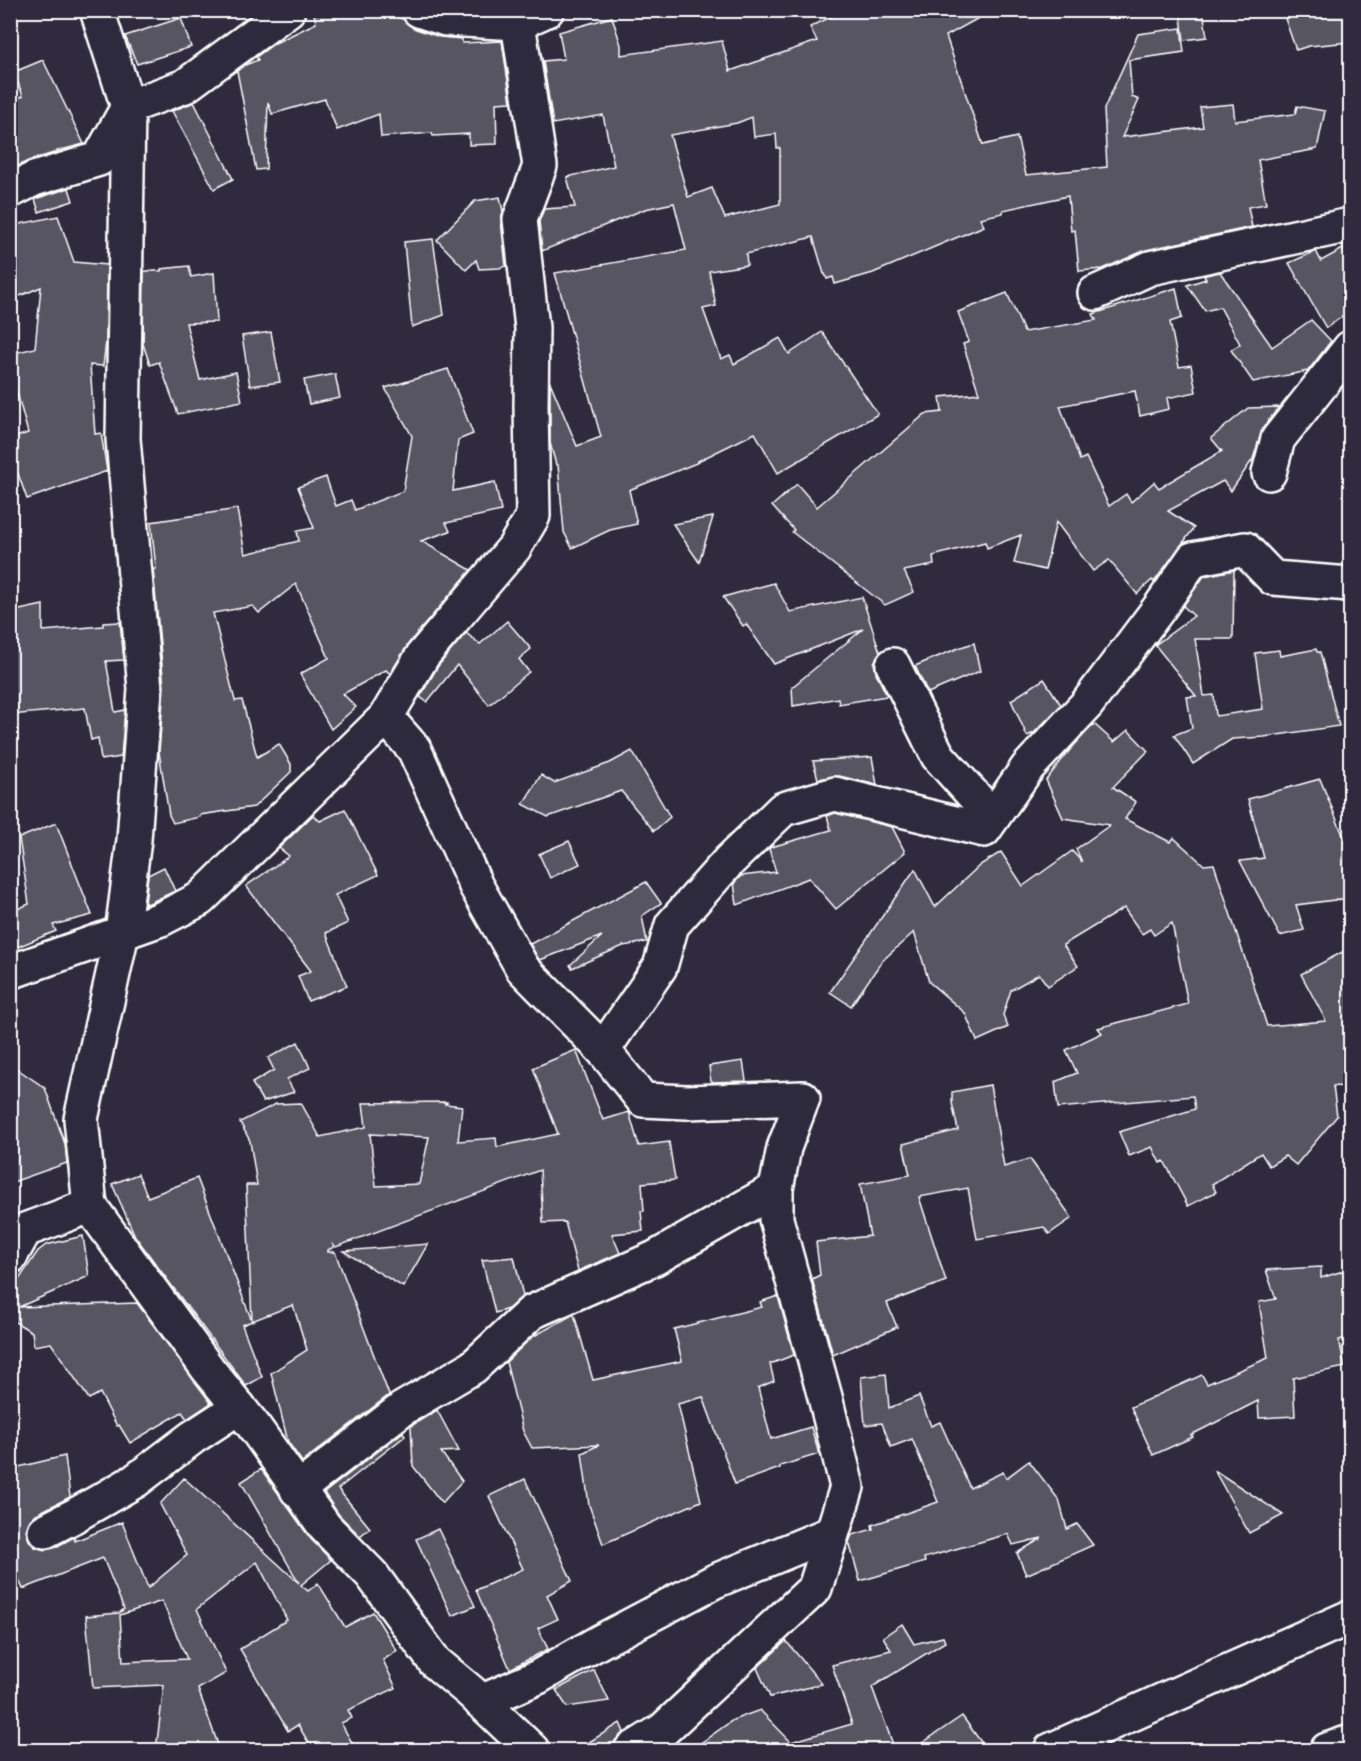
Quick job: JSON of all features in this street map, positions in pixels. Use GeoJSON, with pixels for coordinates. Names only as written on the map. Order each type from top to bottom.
{"type":"FeatureCollection","features":[{"type":"Feature","properties":{"kind":"street"},"geometry":{"type":"LineString","coordinates":[[98,10],[128,107],[123,439],[145,689],[134,840],[122,933],[81,1119],[90,1206],[325,1527],[372,1575],[435,1662],[532,1750]]}},
{"type":"Feature","properties":{"kind":"street"},"geometry":{"type":"LineString","coordinates":[[10,191],[34,179],[99,159],[128,107],[185,86],[288,10]]}},
{"type":"Feature","properties":{"kind":"street"},"geometry":{"type":"LineString","coordinates":[[10,972],[161,919],[200,899],[387,717],[423,655],[514,548],[533,516],[532,328],[520,219],[540,166],[532,17],[446,18],[419,10]]}},
{"type":"Feature","properties":{"kind":"street"},"geometry":{"type":"LineString","coordinates":[[1095,293],[1150,268],[1350,225]]}},
{"type":"Feature","properties":{"kind":"street"},"geometry":{"type":"LineString","coordinates":[[1269,473],[1278,439],[1350,348]]}},
{"type":"Feature","properties":{"kind":"street"},"geometry":{"type":"LineString","coordinates":[[603,1050],[660,967],[672,925],[729,861],[783,809],[835,794],[984,830],[1028,767],[1087,704],[1193,559],[1245,549],[1273,578],[1350,584]]}},
{"type":"Feature","properties":{"kind":"street"},"geometry":{"type":"LineString","coordinates":[[892,665],[938,756],[993,817]]}},
{"type":"Feature","properties":{"kind":"street"},"geometry":{"type":"LineString","coordinates":[[387,717],[414,749],[476,886],[523,969],[603,1050],[643,1100],[687,1102],[803,1098],[784,1148],[776,1189],[776,1219],[825,1396],[847,1487],[815,1588],[663,1730],[631,1750]]}},
{"type":"Feature","properties":{"kind":"street"},"geometry":{"type":"LineString","coordinates":[[297,1490],[402,1409],[473,1367],[531,1312],[655,1258],[776,1189]]}},
{"type":"Feature","properties":{"kind":"street"},"geometry":{"type":"LineString","coordinates":[[10,1257],[25,1230],[90,1206]]}},
{"type":"Feature","properties":{"kind":"street"},"geometry":{"type":"LineString","coordinates":[[45,1531],[135,1481],[193,1437],[239,1407]]}},
{"type":"Feature","properties":{"kind":"street"},"geometry":{"type":"LineString","coordinates":[[481,1702],[538,1677],[715,1581],[832,1533]]}},
{"type":"Feature","properties":{"kind":"street"},"geometry":{"type":"LineString","coordinates":[[1051,1750],[1350,1617]]}},
{"type":"Feature","properties":{"kind":"street"},"geometry":{"type":"LineString","coordinates":[[1327,1750],[1350,1742]]}},
{"type":"Feature","properties":{"kind":"building"},"geometry":{"type":"Polygon","coordinates":[[[845,10],[919,10],[921,18],[944,10],[993,10],[946,36],[983,145],[1017,137],[1026,175],[1107,167],[1104,109],[1138,34],[1181,28],[1184,52],[1129,60],[1132,97],[1139,100],[1122,137],[1203,127],[1200,107],[1233,104],[1235,121],[1295,114],[1297,106],[1325,111],[1317,149],[1258,160],[1266,204],[1248,207],[1252,227],[1146,250],[1103,269],[1079,271],[1075,230],[1071,231],[1068,196],[1003,210],[1003,213],[980,218],[984,226],[873,273],[835,284],[833,277],[827,279],[824,274],[813,237],[746,254],[747,265],[709,271],[716,306],[703,309],[721,359],[730,355],[734,364],[780,338],[789,354],[822,332],[878,414],[778,473],[755,433],[699,462],[629,490],[637,524],[610,530],[572,548],[564,532],[558,465],[556,465],[550,443],[550,382],[577,446],[601,437],[555,273],[686,250],[674,203],[645,209],[542,251],[539,221],[544,209],[575,207],[567,177],[614,166],[603,115],[553,124],[543,61],[564,59],[559,32],[612,17],[621,45],[621,55],[722,41],[730,71],[817,41],[810,27],[845,10]],[[752,117],[737,123],[670,135],[688,197],[712,188],[725,218],[780,204],[780,148],[777,148],[776,134],[754,137],[752,117]]]}},
{"type":"Feature","properties":{"kind":"building"},"geometry":{"type":"Polygon","coordinates":[[[1180,10],[1203,10],[1207,37],[1184,40],[1180,10]]]}},
{"type":"Feature","properties":{"kind":"building"},"geometry":{"type":"Polygon","coordinates":[[[1282,10],[1350,10],[1350,42],[1309,46],[1296,50],[1282,10]]]}},
{"type":"Feature","properties":{"kind":"building"},"geometry":{"type":"Polygon","coordinates":[[[314,14],[385,14],[403,19],[413,28],[440,37],[462,39],[462,43],[502,41],[511,102],[496,103],[497,144],[469,145],[469,134],[433,136],[432,133],[381,137],[379,114],[337,130],[325,99],[272,114],[268,102],[266,169],[256,170],[237,71],[258,60],[256,57],[275,43],[316,23],[314,14]]]}},
{"type":"Feature","properties":{"kind":"building"},"geometry":{"type":"Polygon","coordinates":[[[181,18],[191,47],[137,64],[125,36],[181,18]]]}},
{"type":"Feature","properties":{"kind":"building"},"geometry":{"type":"Polygon","coordinates":[[[43,60],[84,144],[28,161],[10,170],[10,101],[23,96],[14,72],[43,60]]]}},
{"type":"Feature","properties":{"kind":"building"},"geometry":{"type":"Polygon","coordinates":[[[194,102],[233,179],[214,189],[172,111],[194,102]]]}},
{"type":"Feature","properties":{"kind":"building"},"geometry":{"type":"Polygon","coordinates":[[[69,188],[73,201],[39,212],[35,199],[69,188]]]}},
{"type":"Feature","properties":{"kind":"building"},"geometry":{"type":"Polygon","coordinates":[[[500,197],[506,266],[479,269],[476,260],[466,270],[437,240],[475,201],[500,197]]]}},
{"type":"Feature","properties":{"kind":"building"},"geometry":{"type":"Polygon","coordinates":[[[58,216],[74,262],[107,265],[106,342],[103,366],[90,365],[95,434],[101,433],[107,471],[27,499],[10,451],[10,439],[28,433],[10,367],[10,354],[35,348],[41,287],[10,300],[10,226],[58,216]]]}},
{"type":"Feature","properties":{"kind":"building"},"geometry":{"type":"Polygon","coordinates":[[[433,239],[444,315],[412,327],[404,242],[433,239]]]}},
{"type":"Feature","properties":{"kind":"building"},"geometry":{"type":"Polygon","coordinates":[[[1350,245],[1350,311],[1326,328],[1289,263],[1316,251],[1321,261],[1350,245]]]}},
{"type":"Feature","properties":{"kind":"building"},"geometry":{"type":"Polygon","coordinates":[[[189,266],[191,277],[214,273],[217,322],[186,323],[200,380],[236,372],[242,401],[178,414],[159,362],[150,365],[143,344],[144,271],[161,271],[161,269],[189,266]]]}},
{"type":"Feature","properties":{"kind":"building"},"geometry":{"type":"Polygon","coordinates":[[[1220,272],[1272,347],[1311,320],[1331,341],[1308,371],[1253,382],[1231,350],[1240,344],[1220,307],[1205,311],[1187,285],[1206,279],[1204,276],[1206,275],[1220,272]]]}},
{"type":"Feature","properties":{"kind":"building"},"geometry":{"type":"Polygon","coordinates":[[[1176,288],[1182,318],[1170,322],[1179,367],[1191,365],[1196,392],[1167,398],[1169,409],[1140,416],[1135,391],[1060,406],[1080,460],[1086,457],[1109,506],[1126,494],[1131,502],[1154,482],[1159,488],[1222,451],[1211,438],[1248,408],[1279,407],[1263,428],[1253,459],[1231,491],[1223,481],[1168,511],[1194,528],[1154,582],[1152,580],[1137,594],[1109,560],[1093,571],[1056,522],[1045,570],[1014,563],[1021,535],[987,548],[985,542],[933,556],[934,565],[904,571],[914,592],[885,605],[792,532],[794,530],[772,506],[797,484],[817,507],[925,414],[942,412],[940,397],[979,393],[963,344],[969,342],[958,312],[1007,293],[1024,332],[1096,320],[1093,314],[1176,288]]]}},
{"type":"Feature","properties":{"kind":"building"},"geometry":{"type":"Polygon","coordinates":[[[271,332],[280,382],[250,386],[242,336],[271,332]]]}},
{"type":"Feature","properties":{"kind":"building"},"geometry":{"type":"Polygon","coordinates":[[[448,369],[473,434],[458,440],[453,491],[495,482],[501,511],[446,523],[450,531],[421,541],[471,570],[409,643],[390,674],[386,670],[343,694],[356,707],[331,729],[300,674],[329,658],[296,584],[259,613],[253,606],[213,613],[235,701],[242,700],[257,757],[279,744],[291,764],[291,772],[254,807],[200,815],[200,817],[173,823],[169,815],[159,752],[164,687],[151,522],[237,509],[245,554],[299,541],[297,531],[314,528],[298,487],[326,477],[336,506],[351,500],[355,510],[403,491],[412,436],[385,388],[448,369]]]}},
{"type":"Feature","properties":{"kind":"building"},"geometry":{"type":"Polygon","coordinates":[[[335,374],[340,398],[309,404],[304,380],[335,374]]]}},
{"type":"Feature","properties":{"kind":"building"},"geometry":{"type":"Polygon","coordinates":[[[713,517],[699,562],[673,524],[713,517]]]}},
{"type":"Feature","properties":{"kind":"building"},"geometry":{"type":"Polygon","coordinates":[[[1234,570],[1233,639],[1195,639],[1204,696],[1214,695],[1216,716],[1263,709],[1255,653],[1279,650],[1280,656],[1316,649],[1320,652],[1339,726],[1264,737],[1232,739],[1193,764],[1174,735],[1192,728],[1187,697],[1196,696],[1155,645],[1194,616],[1183,606],[1204,576],[1234,570]]]}},
{"type":"Feature","properties":{"kind":"building"},"geometry":{"type":"Polygon","coordinates":[[[774,583],[790,612],[862,597],[880,652],[874,663],[876,673],[887,696],[839,704],[838,698],[793,706],[792,687],[863,629],[774,664],[746,624],[743,626],[723,597],[774,583]]]}},
{"type":"Feature","properties":{"kind":"building"},"geometry":{"type":"Polygon","coordinates":[[[43,605],[43,631],[103,626],[103,623],[120,622],[124,660],[106,661],[115,712],[125,710],[121,757],[101,760],[98,738],[91,740],[85,708],[10,715],[10,612],[43,605]]]}},
{"type":"Feature","properties":{"kind":"building"},"geometry":{"type":"Polygon","coordinates":[[[507,621],[531,649],[519,659],[529,672],[489,705],[457,665],[427,702],[420,697],[438,666],[466,633],[480,644],[507,621]]]}},
{"type":"Feature","properties":{"kind":"building"},"geometry":{"type":"Polygon","coordinates":[[[974,643],[980,671],[928,693],[915,666],[974,643]]]}},
{"type":"Feature","properties":{"kind":"building"},"geometry":{"type":"Polygon","coordinates":[[[1044,679],[1061,705],[1034,733],[1027,736],[1011,700],[1044,679]]]}},
{"type":"Feature","properties":{"kind":"building"},"geometry":{"type":"Polygon","coordinates":[[[1094,724],[1114,742],[1128,730],[1148,751],[1113,787],[1136,802],[1125,819],[1170,842],[1174,838],[1204,865],[1214,864],[1267,1026],[1326,1021],[1301,974],[1350,948],[1350,1087],[1333,1086],[1337,1116],[1296,1165],[1285,1156],[1269,1166],[1261,1153],[1212,1184],[1216,1192],[1188,1206],[1164,1161],[1160,1163],[1152,1147],[1129,1156],[1119,1132],[1195,1109],[1193,1096],[1058,1108],[1055,1082],[1077,1073],[1066,1050],[1102,1033],[1098,1028],[1188,1004],[1172,923],[1154,935],[1150,929],[1142,934],[1124,908],[1063,945],[1078,966],[1048,986],[1039,974],[1011,990],[1003,1015],[1008,1027],[977,1041],[965,1013],[929,982],[914,932],[882,961],[851,1006],[830,992],[915,869],[935,907],[980,865],[1001,852],[1023,886],[1072,851],[1082,862],[1076,849],[1110,825],[1063,818],[1046,780],[1094,724]]]}},
{"type":"Feature","properties":{"kind":"building"},"geometry":{"type":"Polygon","coordinates":[[[632,751],[670,817],[654,831],[621,791],[548,817],[523,804],[541,775],[554,783],[610,763],[632,751]]]}},
{"type":"Feature","properties":{"kind":"building"},"geometry":{"type":"Polygon","coordinates":[[[872,757],[877,785],[839,776],[818,779],[813,761],[872,757]]]}},
{"type":"Feature","properties":{"kind":"building"},"geometry":{"type":"Polygon","coordinates":[[[1320,779],[1350,852],[1350,898],[1296,905],[1304,930],[1280,936],[1240,861],[1264,858],[1248,799],[1320,779]]]}},
{"type":"Feature","properties":{"kind":"building"},"geometry":{"type":"Polygon","coordinates":[[[345,809],[378,875],[335,895],[348,923],[326,933],[347,986],[308,1001],[298,976],[311,971],[246,886],[289,856],[279,848],[313,815],[320,821],[345,809]]]}},
{"type":"Feature","properties":{"kind":"building"},"geometry":{"type":"Polygon","coordinates":[[[835,813],[892,827],[905,852],[836,909],[809,878],[737,905],[734,883],[741,876],[776,872],[769,849],[771,847],[831,830],[827,816],[835,813]]]}},
{"type":"Feature","properties":{"kind":"building"},"geometry":{"type":"Polygon","coordinates":[[[56,823],[92,915],[53,925],[56,931],[10,950],[10,912],[29,904],[19,838],[56,823]]]}},
{"type":"Feature","properties":{"kind":"building"},"geometry":{"type":"Polygon","coordinates":[[[569,841],[580,864],[550,878],[539,854],[569,841]]]}},
{"type":"Feature","properties":{"kind":"building"},"geometry":{"type":"Polygon","coordinates":[[[164,867],[175,891],[145,905],[148,875],[164,867]]]}},
{"type":"Feature","properties":{"kind":"building"},"geometry":{"type":"Polygon","coordinates":[[[646,882],[661,903],[642,916],[647,942],[623,946],[572,968],[570,965],[602,936],[540,960],[538,958],[530,944],[646,882]]]}},
{"type":"Feature","properties":{"kind":"building"},"geometry":{"type":"Polygon","coordinates":[[[298,1042],[310,1068],[287,1079],[294,1092],[263,1102],[252,1083],[274,1070],[268,1058],[298,1042]]]}},
{"type":"Feature","properties":{"kind":"building"},"geometry":{"type":"Polygon","coordinates":[[[576,1050],[603,1120],[629,1112],[639,1146],[669,1142],[675,1180],[642,1183],[643,1231],[612,1234],[620,1253],[578,1271],[565,1222],[543,1223],[540,1170],[336,1247],[333,1245],[334,1247],[328,1252],[335,1252],[389,1395],[302,1462],[288,1442],[271,1373],[307,1350],[293,1305],[252,1321],[246,1185],[257,1185],[250,1141],[240,1122],[276,1104],[301,1103],[320,1137],[366,1127],[363,1103],[447,1102],[445,1104],[462,1106],[458,1141],[496,1138],[497,1147],[558,1134],[533,1068],[576,1050]],[[370,1134],[376,1186],[419,1184],[429,1137],[370,1134]]]}},
{"type":"Feature","properties":{"kind":"building"},"geometry":{"type":"Polygon","coordinates":[[[743,1061],[746,1081],[711,1082],[709,1066],[743,1061]]]}},
{"type":"Feature","properties":{"kind":"building"},"geometry":{"type":"Polygon","coordinates":[[[10,1064],[45,1088],[65,1144],[67,1163],[10,1183],[10,1064]]]}},
{"type":"Feature","properties":{"kind":"building"},"geometry":{"type":"Polygon","coordinates":[[[990,1085],[1004,1167],[1030,1159],[1072,1218],[1049,1234],[1044,1227],[977,1239],[968,1188],[919,1197],[946,1281],[887,1303],[897,1327],[833,1355],[812,1279],[820,1275],[816,1242],[870,1236],[860,1184],[910,1175],[903,1144],[958,1130],[952,1092],[990,1085]]]}},
{"type":"Feature","properties":{"kind":"building"},"geometry":{"type":"Polygon","coordinates":[[[138,1174],[148,1197],[197,1178],[252,1321],[242,1325],[262,1377],[246,1386],[135,1236],[112,1184],[138,1174]]]}},
{"type":"Feature","properties":{"kind":"building"},"geometry":{"type":"Polygon","coordinates":[[[83,1236],[89,1276],[19,1307],[137,1303],[211,1403],[187,1419],[182,1412],[130,1443],[119,1425],[117,1426],[100,1393],[89,1399],[51,1343],[34,1346],[32,1332],[10,1319],[10,1293],[38,1251],[46,1245],[83,1236]]]}},
{"type":"Feature","properties":{"kind":"building"},"geometry":{"type":"Polygon","coordinates":[[[428,1244],[403,1287],[343,1251],[428,1244]]]}},
{"type":"Feature","properties":{"kind":"building"},"geometry":{"type":"Polygon","coordinates":[[[514,1257],[523,1296],[508,1309],[495,1313],[482,1260],[514,1257]]]}},
{"type":"Feature","properties":{"kind":"building"},"geometry":{"type":"Polygon","coordinates":[[[1321,1267],[1321,1278],[1346,1270],[1350,1283],[1350,1337],[1339,1340],[1345,1367],[1293,1378],[1295,1416],[1259,1418],[1258,1401],[1191,1435],[1193,1437],[1153,1455],[1131,1407],[1202,1375],[1207,1384],[1268,1358],[1259,1302],[1276,1299],[1266,1270],[1321,1267]]]}},
{"type":"Feature","properties":{"kind":"building"},"geometry":{"type":"Polygon","coordinates":[[[778,1296],[794,1355],[770,1364],[774,1381],[758,1388],[771,1439],[811,1427],[819,1454],[780,1466],[780,1468],[735,1484],[703,1397],[678,1404],[701,1501],[603,1544],[589,1505],[582,1453],[599,1445],[532,1448],[523,1431],[506,1362],[532,1337],[574,1314],[593,1380],[682,1361],[674,1329],[762,1307],[760,1302],[778,1296]]]}},
{"type":"Feature","properties":{"kind":"building"},"geometry":{"type":"Polygon","coordinates":[[[886,1374],[889,1408],[919,1396],[931,1426],[940,1422],[970,1488],[1003,1472],[1006,1478],[1029,1461],[1059,1500],[1067,1529],[1077,1524],[1093,1545],[1026,1575],[1017,1553],[1042,1538],[1013,1545],[1008,1534],[924,1558],[925,1562],[860,1581],[849,1542],[852,1535],[873,1529],[872,1525],[938,1502],[912,1439],[891,1447],[882,1423],[865,1425],[861,1377],[886,1374]]]}},
{"type":"Feature","properties":{"kind":"building"},"geometry":{"type":"Polygon","coordinates":[[[437,1410],[459,1451],[441,1452],[462,1481],[442,1503],[413,1466],[411,1426],[437,1410]]]}},
{"type":"Feature","properties":{"kind":"building"},"geometry":{"type":"Polygon","coordinates":[[[403,1432],[405,1436],[338,1489],[370,1528],[360,1536],[339,1515],[324,1493],[403,1432]]]}},
{"type":"Feature","properties":{"kind":"building"},"geometry":{"type":"Polygon","coordinates":[[[65,1456],[70,1497],[36,1514],[30,1520],[26,1530],[29,1540],[35,1547],[45,1550],[54,1548],[74,1537],[75,1541],[122,1522],[148,1588],[187,1555],[160,1504],[184,1478],[299,1583],[241,1482],[261,1469],[310,1538],[331,1560],[301,1585],[308,1591],[318,1583],[345,1627],[373,1612],[397,1651],[383,1660],[396,1688],[348,1710],[352,1718],[341,1723],[356,1750],[313,1750],[298,1725],[288,1731],[240,1649],[287,1620],[257,1562],[197,1609],[226,1673],[198,1689],[220,1750],[156,1750],[164,1685],[93,1688],[86,1616],[119,1613],[124,1609],[103,1558],[23,1589],[10,1559],[10,1469],[65,1456]],[[162,1601],[120,1615],[123,1662],[187,1659],[162,1601]]]}},
{"type":"Feature","properties":{"kind":"building"},"geometry":{"type":"Polygon","coordinates":[[[1214,1470],[1283,1515],[1249,1533],[1214,1470]]]}},
{"type":"Feature","properties":{"kind":"building"},"geometry":{"type":"Polygon","coordinates":[[[525,1479],[572,1581],[547,1595],[558,1619],[538,1628],[548,1649],[510,1669],[476,1590],[523,1569],[489,1496],[525,1479]]]}},
{"type":"Feature","properties":{"kind":"building"},"geometry":{"type":"Polygon","coordinates":[[[438,1529],[475,1606],[452,1616],[416,1539],[438,1529]]]}},
{"type":"Feature","properties":{"kind":"building"},"geometry":{"type":"Polygon","coordinates":[[[902,1624],[914,1644],[943,1637],[945,1642],[872,1687],[895,1750],[691,1750],[733,1720],[760,1710],[791,1742],[852,1724],[832,1665],[891,1650],[883,1637],[902,1624]]]}},
{"type":"Feature","properties":{"kind":"building"},"geometry":{"type":"Polygon","coordinates":[[[786,1641],[822,1684],[770,1697],[757,1668],[786,1641]]]}},
{"type":"Feature","properties":{"kind":"building"},"geometry":{"type":"Polygon","coordinates":[[[594,1670],[609,1701],[567,1707],[556,1690],[594,1670]]]}},
{"type":"Feature","properties":{"kind":"building"},"geometry":{"type":"Polygon","coordinates":[[[962,1716],[987,1750],[912,1750],[962,1716]]]}},
{"type":"Feature","properties":{"kind":"building"},"geometry":{"type":"Polygon","coordinates":[[[620,1723],[624,1732],[615,1741],[612,1750],[576,1750],[620,1723]]]}}]}
